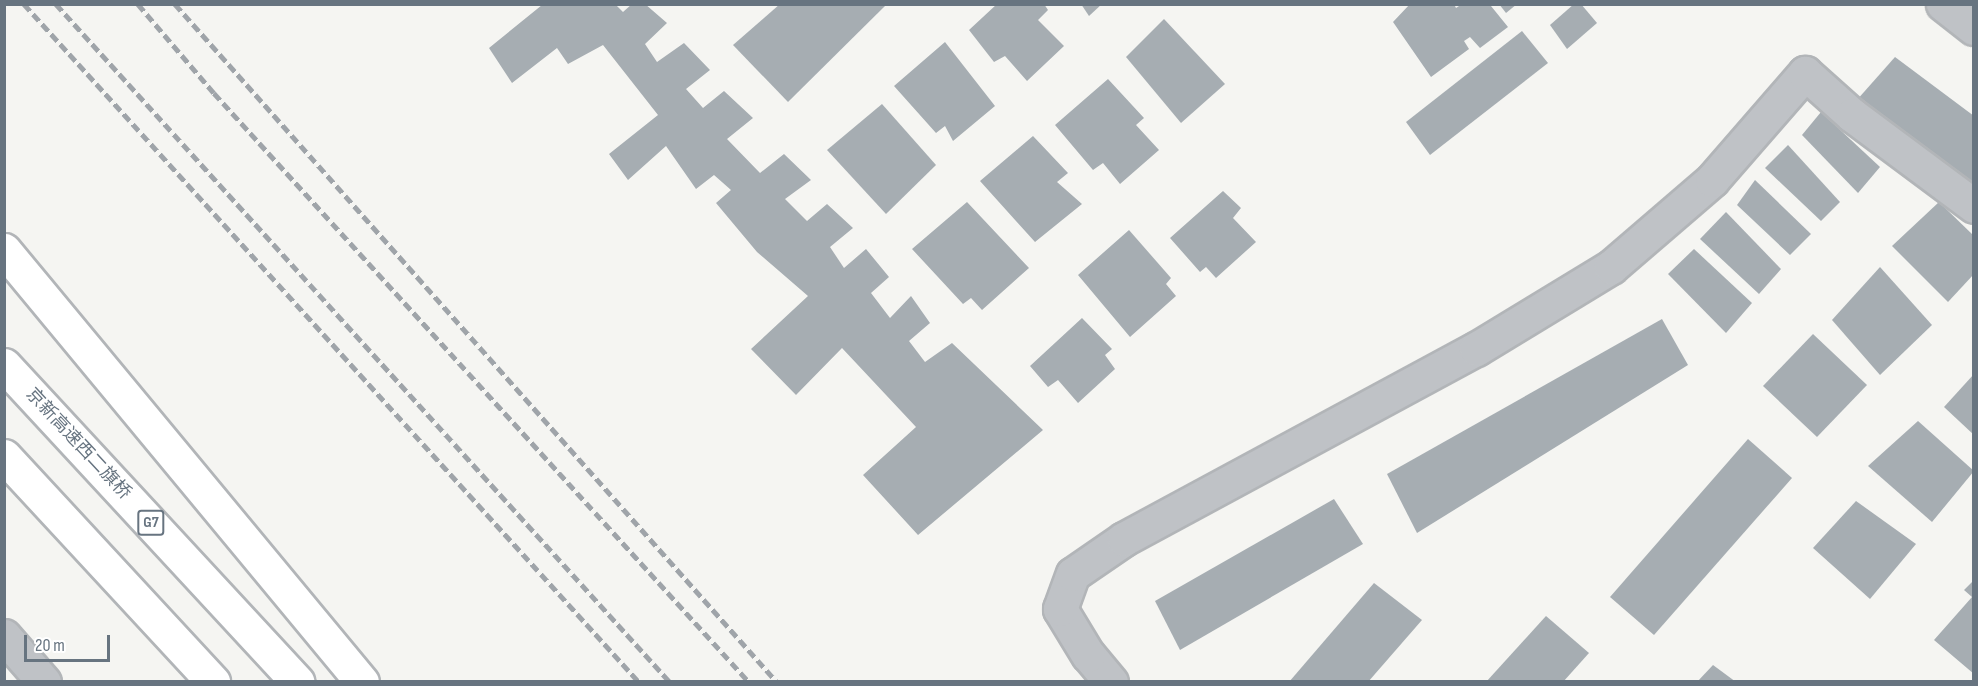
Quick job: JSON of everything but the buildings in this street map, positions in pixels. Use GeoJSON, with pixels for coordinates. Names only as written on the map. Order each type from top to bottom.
{"type":"FeatureCollection","features":[{"type":"Feature","properties":{"kind":"highway"},"geometry":{"type":"LineString","coordinates":[[4,250],[362,681]]}},
{"type":"Feature","properties":{"kind":"highway","name":"京新高速西二旗桥"},"geometry":{"type":"LineString","coordinates":[[4,365],[298,681]]}},
{"type":"Feature","properties":{"kind":"highway"},"geometry":{"type":"LineString","coordinates":[[4,456],[213,681]]}},
{"type":"Feature","properties":{"kind":"street"},"geometry":{"type":"LineString","coordinates":[[1943,4],[1974,28]]}},
{"type":"Feature","properties":{"kind":"street"},"geometry":{"type":"LineString","coordinates":[[1112,681],[1088,655],[1060,609],[1073,574],[1124,539],[1476,349],[1611,267],[1712,180],[1805,73],[1852,115],[1974,206]]}},
{"type":"Feature","properties":{"kind":"street"},"geometry":{"type":"LineString","coordinates":[[4,636],[44,681]]}},
{"type":"Feature","properties":{"kind":"railway"},"geometry":{"type":"LineString","coordinates":[[24,4],[639,682]]}},
{"type":"Feature","properties":{"kind":"railway"},"geometry":{"type":"LineString","coordinates":[[56,4],[670,682]]}},
{"type":"Feature","properties":{"kind":"railway"},"geometry":{"type":"LineString","coordinates":[[138,4],[214,93],[749,682]]}},
{"type":"Feature","properties":{"kind":"railway"},"geometry":{"type":"LineString","coordinates":[[175,4],[777,682]]}}]}
